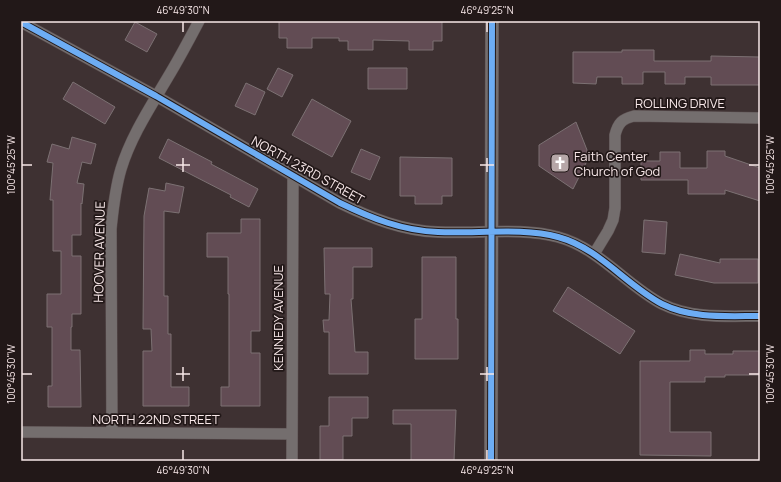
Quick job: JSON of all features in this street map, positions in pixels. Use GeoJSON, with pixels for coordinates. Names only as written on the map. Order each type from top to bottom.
{"type":"FeatureCollection","features":[{"type":"Feature","properties":{"kind":"street","name":"HOOVER AVENUE"},"geometry":{"type":"LineString","coordinates":[[112,432],[111,229],[114,199],[121,168],[134,135],[199,21]]}},
{"type":"Feature","properties":{"kind":"street"},"geometry":{"type":"LineString","coordinates":[[491,461],[492,21]]}},
{"type":"Feature","properties":{"kind":"street","name":"NORTH 23RD STREET"},"geometry":{"type":"LineString","coordinates":[[21,22],[156,96],[351,208],[391,224],[406,228],[437,232],[534,232],[547,234],[573,242],[594,254],[641,291],[672,308],[695,314],[760,316]]}},
{"type":"Feature","properties":{"kind":"street","name":"ROLLING DRIVE"},"geometry":{"type":"LineString","coordinates":[[594,254],[608,232],[613,220],[615,208],[615,135],[620,122],[626,118],[634,116],[760,118]]}},
{"type":"Feature","properties":{"kind":"street","name":"KENNEDY AVENUE"},"geometry":{"type":"LineString","coordinates":[[292,461],[293,176]]}},
{"type":"Feature","properties":{"kind":"street","name":"NORTH 22ND STREET"},"geometry":{"type":"LineString","coordinates":[[21,432],[292,434]]}},
{"type":"Feature","properties":{"kind":"building"},"geometry":{"type":"Polygon","coordinates":[[[279,21],[442,21],[442,41],[433,41],[433,50],[409,50],[409,41],[373,40],[373,50],[348,50],[348,41],[339,41],[339,38],[312,38],[312,48],[287,48],[287,38],[279,38],[279,21]]]}},
{"type":"Feature","properties":{"kind":"building"},"geometry":{"type":"Polygon","coordinates":[[[135,22],[157,34],[147,52],[125,40],[135,22]]]}},
{"type":"Feature","properties":{"kind":"building"},"geometry":{"type":"Polygon","coordinates":[[[622,50],[654,50],[654,61],[711,61],[711,56],[760,57],[760,85],[711,85],[711,77],[685,77],[685,84],[665,84],[665,72],[643,72],[643,84],[622,84],[622,77],[597,77],[596,84],[573,83],[573,52],[622,52],[622,50]]]}},
{"type":"Feature","properties":{"kind":"building"},"geometry":{"type":"Polygon","coordinates":[[[278,68],[293,75],[282,97],[267,89],[278,68]]]}},
{"type":"Feature","properties":{"kind":"building"},"geometry":{"type":"Polygon","coordinates":[[[368,68],[407,68],[407,89],[368,89],[368,68]]]}},
{"type":"Feature","properties":{"kind":"building"},"geometry":{"type":"Polygon","coordinates":[[[73,82],[115,107],[105,124],[63,99],[73,82]]]}},
{"type":"Feature","properties":{"kind":"building"},"geometry":{"type":"Polygon","coordinates":[[[246,83],[265,92],[255,115],[235,106],[246,83]]]}},
{"type":"Feature","properties":{"kind":"building"},"geometry":{"type":"Polygon","coordinates":[[[312,99],[351,121],[332,157],[292,135],[312,99]]]}},
{"type":"Feature","properties":{"kind":"building"},"geometry":{"type":"Polygon","coordinates":[[[576,122],[587,150],[587,161],[573,189],[539,166],[539,145],[576,122]]]}},
{"type":"Feature","properties":{"kind":"building"},"geometry":{"type":"Polygon","coordinates":[[[72,137],[96,144],[91,164],[82,162],[77,183],[84,184],[82,204],[81,203],[81,235],[72,235],[72,256],[81,256],[81,314],[72,314],[71,350],[80,350],[81,407],[48,407],[48,386],[52,386],[52,327],[47,327],[47,294],[61,294],[61,251],[53,251],[53,200],[50,200],[53,163],[47,162],[52,144],[69,149],[72,137]]]}},
{"type":"Feature","properties":{"kind":"building"},"geometry":{"type":"Polygon","coordinates":[[[168,139],[212,162],[211,164],[258,189],[249,207],[230,197],[231,195],[159,158],[168,139]]]}},
{"type":"Feature","properties":{"kind":"building"},"geometry":{"type":"Polygon","coordinates":[[[361,149],[380,157],[370,180],[351,172],[361,149]]]}},
{"type":"Feature","properties":{"kind":"building"},"geometry":{"type":"Polygon","coordinates":[[[707,151],[725,151],[725,156],[760,168],[760,201],[725,190],[725,194],[688,194],[688,180],[641,180],[641,161],[660,161],[660,152],[680,152],[680,168],[707,168],[707,151]]]}},
{"type":"Feature","properties":{"kind":"building"},"geometry":{"type":"Polygon","coordinates":[[[400,157],[452,158],[452,196],[442,196],[442,204],[415,204],[415,196],[400,196],[400,157]]]}},
{"type":"Feature","properties":{"kind":"building"},"geometry":{"type":"Polygon","coordinates":[[[166,183],[184,187],[179,213],[164,211],[164,296],[168,296],[168,334],[171,334],[171,387],[189,387],[189,406],[143,406],[143,351],[152,351],[151,329],[143,329],[144,216],[149,188],[165,191],[166,183]]]}},
{"type":"Feature","properties":{"kind":"building"},"geometry":{"type":"Polygon","coordinates":[[[241,219],[260,219],[260,331],[251,331],[251,353],[260,353],[260,406],[221,406],[221,387],[229,387],[228,257],[207,257],[207,233],[241,233],[241,219]]]}},
{"type":"Feature","properties":{"kind":"building"},"geometry":{"type":"Polygon","coordinates":[[[644,220],[667,222],[665,254],[642,252],[644,220]]]}},
{"type":"Feature","properties":{"kind":"building"},"geometry":{"type":"Polygon","coordinates":[[[324,248],[372,248],[372,267],[353,267],[353,299],[351,299],[355,352],[368,352],[368,374],[329,374],[329,332],[324,332],[323,320],[329,320],[330,294],[325,294],[324,248]]]}},
{"type":"Feature","properties":{"kind":"building"},"geometry":{"type":"Polygon","coordinates":[[[680,254],[720,263],[720,259],[758,259],[758,283],[714,283],[675,275],[680,254]]]}},
{"type":"Feature","properties":{"kind":"building"},"geometry":{"type":"Polygon","coordinates":[[[422,257],[456,257],[456,319],[458,319],[458,359],[415,359],[415,319],[422,319],[422,257]]]}},
{"type":"Feature","properties":{"kind":"building"},"geometry":{"type":"Polygon","coordinates":[[[568,287],[635,331],[620,354],[553,311],[568,287]]]}},
{"type":"Feature","properties":{"kind":"building"},"geometry":{"type":"Polygon","coordinates":[[[690,350],[705,350],[705,354],[733,354],[733,351],[760,351],[760,375],[725,375],[725,377],[705,377],[705,382],[670,382],[670,432],[711,432],[711,456],[640,455],[640,361],[690,361],[690,350]]]}},
{"type":"Feature","properties":{"kind":"building"},"geometry":{"type":"Polygon","coordinates":[[[329,397],[368,397],[368,418],[352,418],[352,436],[343,436],[343,460],[320,460],[320,426],[329,426],[329,397]]]}},
{"type":"Feature","properties":{"kind":"building"},"geometry":{"type":"Polygon","coordinates":[[[393,410],[456,410],[454,461],[411,461],[411,424],[393,424],[393,410]]]}},
{"type":"Feature","properties":{"kind":"cycle path"},"geometry":{"type":"LineString","coordinates":[[491,461],[492,21]]}},
{"type":"Feature","properties":{"kind":"cycle path"},"geometry":{"type":"LineString","coordinates":[[21,22],[156,96],[340,203],[375,219],[425,231],[530,232],[558,237],[573,242],[586,249],[649,296],[673,309],[710,316],[760,316]]}},
{"type":"Feature","properties":{"kind":"place","name":"Faith Center Church of God"},"geometry":{"type":"Point","coordinates":[560,163]}}]}
